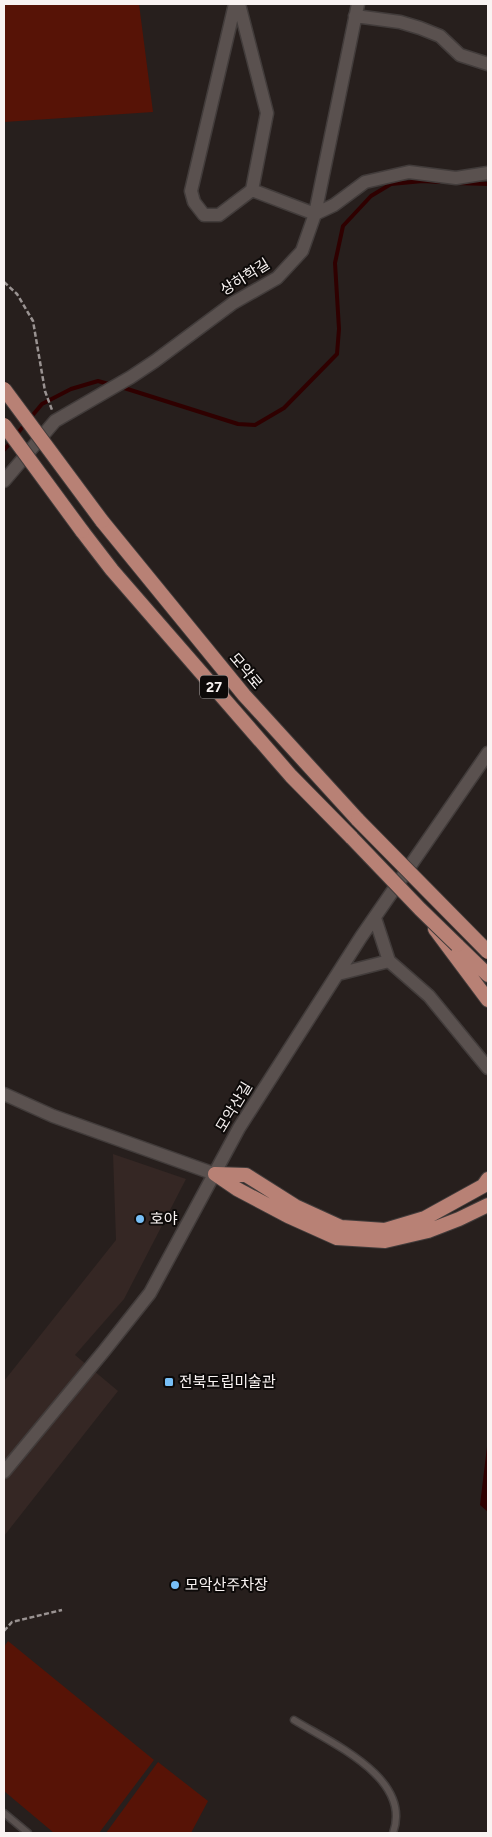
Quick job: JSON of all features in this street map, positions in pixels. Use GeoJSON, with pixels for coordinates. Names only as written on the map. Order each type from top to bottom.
{"type":"FeatureCollection","features":[{"type":"Feature","properties":{"kind":"main road","name":"모악로"},"geometry":{"type":"LineString","coordinates":[[4,389],[102,521],[244,695],[358,820],[488,952]]}},
{"type":"Feature","properties":{"kind":"main road","name":"27"},"geometry":{"type":"LineString","coordinates":[[4,425],[112,570],[291,776],[420,909],[488,975]]}},
{"type":"Feature","properties":{"kind":"main road"},"geometry":{"type":"LineString","coordinates":[[420,909],[488,1000]]}},
{"type":"Feature","properties":{"kind":"main road"},"geometry":{"type":"LineString","coordinates":[[460,923],[488,948]]}},
{"type":"Feature","properties":{"kind":"main road"},"geometry":{"type":"LineString","coordinates":[[215,1174],[246,1175],[294,1206],[340,1227],[385,1230],[425,1218],[483,1186],[488,1179]]}},
{"type":"Feature","properties":{"kind":"main road"},"geometry":{"type":"LineString","coordinates":[[215,1174],[237,1189],[288,1216],[337,1238],[385,1241],[428,1231],[460,1219],[488,1205]]}},
{"type":"Feature","properties":{"kind":"street"},"geometry":{"type":"LineString","coordinates":[[235,4],[191,191],[194,202],[204,214],[219,215],[252,190],[267,113],[239,4]]}},
{"type":"Feature","properties":{"kind":"street"},"geometry":{"type":"LineString","coordinates":[[357,10],[420,28],[440,36],[460,55],[488,64]]}},
{"type":"Feature","properties":{"kind":"street","name":"상하학길"},"geometry":{"type":"LineString","coordinates":[[4,481],[56,421],[130,377],[162,356],[233,303],[277,278],[302,251],[315,214],[357,10]]}},
{"type":"Feature","properties":{"kind":"street"},"geometry":{"type":"LineString","coordinates":[[252,190],[315,214],[334,205],[365,182],[409,172],[456,178],[488,173]]}},
{"type":"Feature","properties":{"kind":"street","name":"모악산길"},"geometry":{"type":"LineString","coordinates":[[4,1472],[150,1293],[239,1128],[375,918],[488,753]]}},
{"type":"Feature","properties":{"kind":"street"},"geometry":{"type":"LineString","coordinates":[[375,918],[388,961],[429,996],[488,1068]]}},
{"type":"Feature","properties":{"kind":"street"},"geometry":{"type":"LineString","coordinates":[[338,974],[388,961]]}},
{"type":"Feature","properties":{"kind":"street"},"geometry":{"type":"LineString","coordinates":[[4,1094],[53,1116],[215,1174]]}},
{"type":"Feature","properties":{"kind":"lane"},"geometry":{"type":"LineString","coordinates":[[294,1720],[368,1766],[385,1783],[396,1809],[393,1833]]}},
{"type":"Feature","properties":{"kind":"lane"},"geometry":{"type":"LineString","coordinates":[[4,1813],[28,1833]]}},
{"type":"Feature","properties":{"kind":"path"},"geometry":{"type":"LineString","coordinates":[[4,282],[17,294],[33,320],[45,391],[56,421]]}},
{"type":"Feature","properties":{"kind":"path"},"geometry":{"type":"LineString","coordinates":[[4,1631],[12,1622],[62,1610]]}},
{"type":"Feature","properties":{"kind":"shaded area"},"geometry":{"type":"Polygon","coordinates":[[[4,4],[139,4],[153,112],[4,122],[4,4]]]}},
{"type":"Feature","properties":{"kind":"shaded area"},"geometry":{"type":"Polygon","coordinates":[[[113,1154],[186,1179],[124,1299],[75,1355],[118,1391],[4,1536],[4,1381],[116,1240],[113,1154]]]}},
{"type":"Feature","properties":{"kind":"shaded area"},"geometry":{"type":"Polygon","coordinates":[[[488,1438],[488,1512],[480,1505],[488,1438]]]}},
{"type":"Feature","properties":{"kind":"shaded area"},"geometry":{"type":"Polygon","coordinates":[[[8,1641],[154,1760],[99,1833],[54,1833],[4,1791],[4,1647],[8,1641]]]}},
{"type":"Feature","properties":{"kind":"shaded area"},"geometry":{"type":"Polygon","coordinates":[[[158,1762],[208,1801],[191,1833],[106,1833],[158,1762]]]}},
{"type":"Feature","properties":{"kind":"waterway"},"geometry":{"type":"LineString","coordinates":[[121,387],[238,424],[255,425],[284,408],[337,354],[339,329],[335,263],[343,226],[371,196],[391,184],[423,181],[439,182]]}},
{"type":"Feature","properties":{"kind":"waterway"},"geometry":{"type":"LineString","coordinates":[[456,183],[488,184]]}},
{"type":"Feature","properties":{"kind":"waterway"},"geometry":{"type":"LineString","coordinates":[[16,435],[42,404],[71,389],[98,381],[112,385]]}},
{"type":"Feature","properties":{"kind":"waterway"},"geometry":{"type":"LineString","coordinates":[[4,450],[12,441]]}},
{"type":"Feature","properties":{"kind":"place","name":"호야"},"geometry":{"type":"Point","coordinates":[140,1219]}},
{"type":"Feature","properties":{"kind":"place","name":"전북도립미술관"},"geometry":{"type":"Point","coordinates":[169,1382]}},
{"type":"Feature","properties":{"kind":"place","name":"모악산주차장"},"geometry":{"type":"Point","coordinates":[175,1585]}}]}
